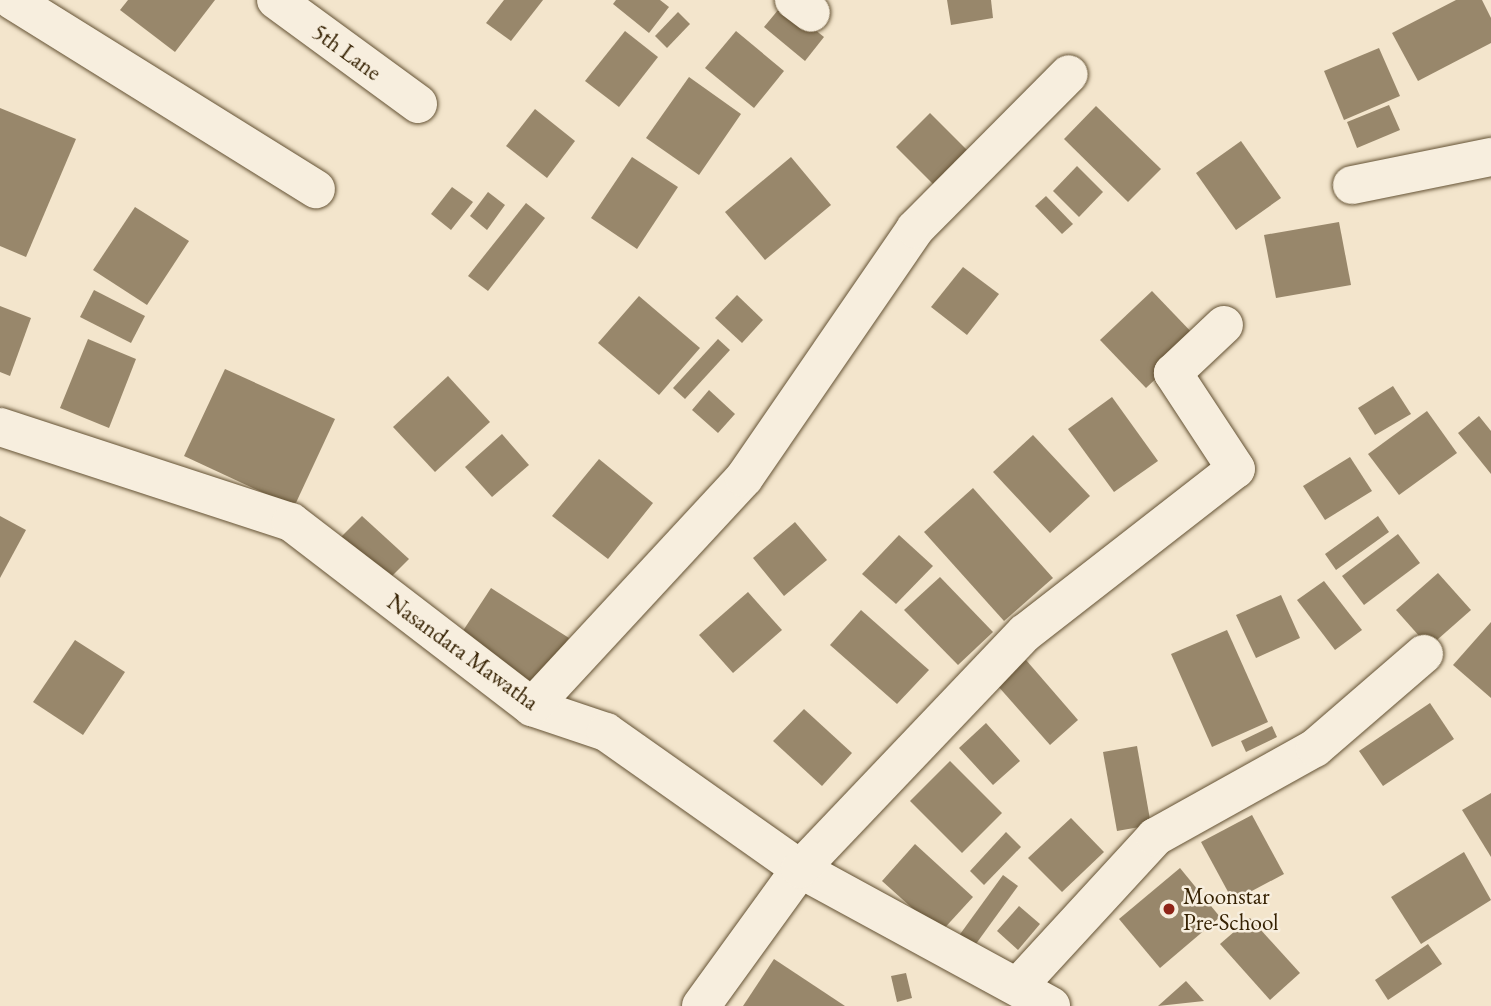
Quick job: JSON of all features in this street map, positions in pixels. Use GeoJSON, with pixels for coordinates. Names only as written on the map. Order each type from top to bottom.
{"type":"FeatureCollection","features":[{"type":"Feature","properties":{"kind":"street"},"geometry":{"type":"LineString","coordinates":[[12,0],[316,189]]}},
{"type":"Feature","properties":{"kind":"street","name":"5th Lane"},"geometry":{"type":"LineString","coordinates":[[276,0],[418,104]]}},
{"type":"Feature","properties":{"kind":"street"},"geometry":{"type":"LineString","coordinates":[[532,707],[744,478],[915,229],[1069,74]]}},
{"type":"Feature","properties":{"kind":"street"},"geometry":{"type":"LineString","coordinates":[[1352,185],[1491,157]]}},
{"type":"Feature","properties":{"kind":"street"},"geometry":{"type":"LineString","coordinates":[[701,1006],[800,869],[1025,633],[1236,468],[1173,373],[1224,325]]}},
{"type":"Feature","properties":{"kind":"street","name":"Nasandara Mawatha"},"geometry":{"type":"LineString","coordinates":[[0,426],[291,522],[532,707],[606,732],[800,869],[1020,984],[1051,1006]]}},
{"type":"Feature","properties":{"kind":"street"},"geometry":{"type":"LineString","coordinates":[[1020,984],[1155,838],[1315,748],[1424,654]]}},
{"type":"Feature","properties":{"kind":"building"},"geometry":{"type":"Polygon","coordinates":[[[128,0],[215,0],[175,52],[120,10],[128,0]]]}},
{"type":"Feature","properties":{"kind":"building"},"geometry":{"type":"Polygon","coordinates":[[[504,0],[543,0],[511,41],[486,23],[504,0]]]}},
{"type":"Feature","properties":{"kind":"building"},"geometry":{"type":"Polygon","coordinates":[[[616,0],[660,0],[669,7],[649,33],[613,4],[616,0]]]}},
{"type":"Feature","properties":{"kind":"building"},"geometry":{"type":"Polygon","coordinates":[[[947,0],[991,0],[993,18],[951,25],[947,0]]]}},
{"type":"Feature","properties":{"kind":"building"},"geometry":{"type":"Polygon","coordinates":[[[1456,0],[1482,0],[1491,18],[1491,43],[1418,81],[1392,33],[1456,0]]]}},
{"type":"Feature","properties":{"kind":"building"},"geometry":{"type":"Polygon","coordinates":[[[783,4],[824,37],[805,61],[764,27],[783,4]]]}},
{"type":"Feature","properties":{"kind":"building"},"geometry":{"type":"Polygon","coordinates":[[[678,12],[690,24],[667,48],[655,36],[678,12]]]}},
{"type":"Feature","properties":{"kind":"building"},"geometry":{"type":"Polygon","coordinates":[[[625,31],[658,57],[619,107],[585,81],[625,31]]]}},
{"type":"Feature","properties":{"kind":"building"},"geometry":{"type":"Polygon","coordinates":[[[736,31],[784,71],[754,108],[705,68],[736,31]]]}},
{"type":"Feature","properties":{"kind":"building"},"geometry":{"type":"Polygon","coordinates":[[[1379,48],[1400,96],[1344,120],[1324,71],[1379,48]]]}},
{"type":"Feature","properties":{"kind":"building"},"geometry":{"type":"Polygon","coordinates":[[[689,77],[741,114],[699,175],[646,138],[689,77]]]}},
{"type":"Feature","properties":{"kind":"building"},"geometry":{"type":"Polygon","coordinates":[[[1389,105],[1400,130],[1357,148],[1347,122],[1389,105]]]}},
{"type":"Feature","properties":{"kind":"building"},"geometry":{"type":"Polygon","coordinates":[[[1096,106],[1161,169],[1128,202],[1064,139],[1096,106]]]}},
{"type":"Feature","properties":{"kind":"building"},"geometry":{"type":"Polygon","coordinates":[[[0,108],[76,139],[26,257],[0,246],[0,108]]]}},
{"type":"Feature","properties":{"kind":"building"},"geometry":{"type":"Polygon","coordinates":[[[535,109],[575,141],[547,178],[506,146],[535,109]]]}},
{"type":"Feature","properties":{"kind":"building"},"geometry":{"type":"Polygon","coordinates":[[[930,113],[968,151],[934,185],[896,147],[930,113]]]}},
{"type":"Feature","properties":{"kind":"building"},"geometry":{"type":"Polygon","coordinates":[[[1241,141],[1281,198],[1236,230],[1196,173],[1241,141]]]}},
{"type":"Feature","properties":{"kind":"building"},"geometry":{"type":"Polygon","coordinates":[[[632,157],[678,187],[637,249],[591,218],[632,157]]]}},
{"type":"Feature","properties":{"kind":"building"},"geometry":{"type":"Polygon","coordinates":[[[791,157],[831,205],[765,260],[725,212],[791,157]]]}},
{"type":"Feature","properties":{"kind":"building"},"geometry":{"type":"Polygon","coordinates":[[[1077,166],[1103,192],[1079,217],[1053,191],[1077,166]]]}},
{"type":"Feature","properties":{"kind":"building"},"geometry":{"type":"Polygon","coordinates":[[[452,187],[473,202],[451,230],[431,214],[452,187]]]}},
{"type":"Feature","properties":{"kind":"building"},"geometry":{"type":"Polygon","coordinates":[[[488,192],[505,205],[487,230],[470,216],[488,192]]]}},
{"type":"Feature","properties":{"kind":"building"},"geometry":{"type":"Polygon","coordinates":[[[1046,196],[1073,224],[1062,234],[1035,206],[1046,196]]]}},
{"type":"Feature","properties":{"kind":"building"},"geometry":{"type":"Polygon","coordinates":[[[526,203],[545,218],[488,291],[468,276],[526,203]]]}},
{"type":"Feature","properties":{"kind":"building"},"geometry":{"type":"Polygon","coordinates":[[[135,207],[189,241],[147,305],[93,270],[135,207]]]}},
{"type":"Feature","properties":{"kind":"building"},"geometry":{"type":"Polygon","coordinates":[[[1339,222],[1351,285],[1276,298],[1264,235],[1339,222]]]}},
{"type":"Feature","properties":{"kind":"building"},"geometry":{"type":"Polygon","coordinates":[[[963,267],[999,294],[967,335],[931,307],[963,267]]]}},
{"type":"Feature","properties":{"kind":"building"},"geometry":{"type":"Polygon","coordinates":[[[94,290],[145,316],[131,343],[80,317],[94,290]]]}},
{"type":"Feature","properties":{"kind":"building"},"geometry":{"type":"Polygon","coordinates":[[[1152,291],[1198,339],[1146,388],[1100,340],[1152,291]]]}},
{"type":"Feature","properties":{"kind":"building"},"geometry":{"type":"Polygon","coordinates":[[[737,295],[763,320],[742,343],[715,318],[737,295]]]}},
{"type":"Feature","properties":{"kind":"building"},"geometry":{"type":"Polygon","coordinates":[[[639,296],[700,348],[659,395],[598,343],[639,296]]]}},
{"type":"Feature","properties":{"kind":"building"},"geometry":{"type":"Polygon","coordinates":[[[0,306],[31,318],[10,376],[0,372],[0,306]]]}},
{"type":"Feature","properties":{"kind":"building"},"geometry":{"type":"Polygon","coordinates":[[[88,339],[136,359],[109,428],[60,408],[88,339]]]}},
{"type":"Feature","properties":{"kind":"building"},"geometry":{"type":"Polygon","coordinates":[[[718,339],[730,350],[685,399],[673,388],[718,339]]]}},
{"type":"Feature","properties":{"kind":"building"},"geometry":{"type":"Polygon","coordinates":[[[225,369],[335,419],[294,507],[184,456],[225,369]]]}},
{"type":"Feature","properties":{"kind":"building"},"geometry":{"type":"Polygon","coordinates":[[[448,376],[490,422],[435,472],[393,427],[448,376]]]}},
{"type":"Feature","properties":{"kind":"building"},"geometry":{"type":"Polygon","coordinates":[[[1393,386],[1411,414],[1375,435],[1358,408],[1393,386]]]}},
{"type":"Feature","properties":{"kind":"building"},"geometry":{"type":"Polygon","coordinates":[[[709,390],[735,414],[718,433],[692,410],[709,390]]]}},
{"type":"Feature","properties":{"kind":"building"},"geometry":{"type":"Polygon","coordinates":[[[1112,397],[1158,461],[1114,492],[1068,429],[1112,397]]]}},
{"type":"Feature","properties":{"kind":"building"},"geometry":{"type":"Polygon","coordinates":[[[1427,411],[1457,453],[1399,495],[1368,454],[1427,411]]]}},
{"type":"Feature","properties":{"kind":"building"},"geometry":{"type":"Polygon","coordinates":[[[1479,416],[1491,431],[1491,474],[1458,433],[1479,416]]]}},
{"type":"Feature","properties":{"kind":"building"},"geometry":{"type":"Polygon","coordinates":[[[502,434],[529,465],[492,497],[465,467],[502,434]]]}},
{"type":"Feature","properties":{"kind":"building"},"geometry":{"type":"Polygon","coordinates":[[[1033,435],[1090,496],[1050,533],[993,472],[1033,435]]]}},
{"type":"Feature","properties":{"kind":"building"},"geometry":{"type":"Polygon","coordinates":[[[1350,457],[1372,491],[1325,520],[1303,486],[1350,457]]]}},
{"type":"Feature","properties":{"kind":"building"},"geometry":{"type":"Polygon","coordinates":[[[599,459],[653,503],[608,559],[552,516],[599,459]]]}},
{"type":"Feature","properties":{"kind":"building"},"geometry":{"type":"Polygon","coordinates":[[[973,488],[1053,578],[1004,621],[924,532],[973,488]]]}},
{"type":"Feature","properties":{"kind":"building"},"geometry":{"type":"Polygon","coordinates":[[[0,516],[26,530],[0,578],[0,516]]]}},
{"type":"Feature","properties":{"kind":"building"},"geometry":{"type":"Polygon","coordinates":[[[362,516],[409,559],[382,586],[336,542],[362,516]]]}},
{"type":"Feature","properties":{"kind":"building"},"geometry":{"type":"Polygon","coordinates":[[[1378,516],[1389,532],[1336,570],[1325,554],[1378,516]]]}},
{"type":"Feature","properties":{"kind":"building"},"geometry":{"type":"Polygon","coordinates":[[[795,522],[827,560],[784,596],[753,558],[795,522]]]}},
{"type":"Feature","properties":{"kind":"building"},"geometry":{"type":"Polygon","coordinates":[[[1398,534],[1420,563],[1364,605],[1342,576],[1398,534]]]}},
{"type":"Feature","properties":{"kind":"building"},"geometry":{"type":"Polygon","coordinates":[[[899,535],[933,566],[896,604],[862,574],[899,535]]]}},
{"type":"Feature","properties":{"kind":"building"},"geometry":{"type":"Polygon","coordinates":[[[1438,573],[1471,610],[1429,647],[1396,610],[1438,573]]]}},
{"type":"Feature","properties":{"kind":"building"},"geometry":{"type":"Polygon","coordinates":[[[940,577],[993,632],[958,665],[904,610],[940,577]]]}},
{"type":"Feature","properties":{"kind":"building"},"geometry":{"type":"Polygon","coordinates":[[[1324,581],[1362,630],[1335,650],[1297,600],[1324,581]]]}},
{"type":"Feature","properties":{"kind":"building"},"geometry":{"type":"Polygon","coordinates":[[[491,588],[569,638],[531,696],[453,646],[491,588]]]}},
{"type":"Feature","properties":{"kind":"building"},"geometry":{"type":"Polygon","coordinates":[[[748,592],[782,630],[733,673],[699,635],[748,592]]]}},
{"type":"Feature","properties":{"kind":"building"},"geometry":{"type":"Polygon","coordinates":[[[1281,595],[1300,638],[1256,658],[1236,615],[1281,595]]]}},
{"type":"Feature","properties":{"kind":"building"},"geometry":{"type":"Polygon","coordinates":[[[861,610],[929,670],[897,704],[830,645],[861,610]]]}},
{"type":"Feature","properties":{"kind":"building"},"geometry":{"type":"Polygon","coordinates":[[[1491,622],[1491,698],[1453,665],[1491,622]]]}},
{"type":"Feature","properties":{"kind":"building"},"geometry":{"type":"Polygon","coordinates":[[[1227,630],[1268,722],[1212,747],[1171,654],[1227,630]]]}},
{"type":"Feature","properties":{"kind":"building"},"geometry":{"type":"Polygon","coordinates":[[[75,640],[125,672],[83,735],[33,702],[75,640]]]}},
{"type":"Feature","properties":{"kind":"building"},"geometry":{"type":"Polygon","coordinates":[[[1026,660],[1078,720],[1050,745],[997,685],[1026,660]]]}},
{"type":"Feature","properties":{"kind":"building"},"geometry":{"type":"Polygon","coordinates":[[[1430,703],[1454,739],[1383,786],[1359,751],[1430,703]]]}},
{"type":"Feature","properties":{"kind":"building"},"geometry":{"type":"Polygon","coordinates":[[[804,709],[852,753],[822,786],[773,741],[804,709]]]}},
{"type":"Feature","properties":{"kind":"building"},"geometry":{"type":"Polygon","coordinates":[[[986,723],[1020,761],[993,785],[959,748],[986,723]]]}},
{"type":"Feature","properties":{"kind":"building"},"geometry":{"type":"Polygon","coordinates":[[[1272,726],[1277,737],[1246,752],[1241,741],[1272,726]]]}},
{"type":"Feature","properties":{"kind":"building"},"geometry":{"type":"Polygon","coordinates":[[[1137,746],[1151,825],[1117,831],[1103,752],[1137,746]]]}},
{"type":"Feature","properties":{"kind":"building"},"geometry":{"type":"Polygon","coordinates":[[[950,761],[1002,813],[962,853],[910,801],[950,761]]]}},
{"type":"Feature","properties":{"kind":"building"},"geometry":{"type":"Polygon","coordinates":[[[1491,793],[1491,857],[1462,810],[1491,793]]]}},
{"type":"Feature","properties":{"kind":"building"},"geometry":{"type":"Polygon","coordinates":[[[1252,815],[1284,874],[1233,901],[1201,842],[1252,815]]]}},
{"type":"Feature","properties":{"kind":"building"},"geometry":{"type":"Polygon","coordinates":[[[1071,818],[1104,852],[1062,892],[1028,858],[1071,818]]]}},
{"type":"Feature","properties":{"kind":"building"},"geometry":{"type":"Polygon","coordinates":[[[1006,832],[1021,847],[984,885],[970,871],[1006,832]]]}},
{"type":"Feature","properties":{"kind":"building"},"geometry":{"type":"Polygon","coordinates":[[[915,844],[973,897],[940,933],[882,881],[915,844]]]}},
{"type":"Feature","properties":{"kind":"building"},"geometry":{"type":"Polygon","coordinates":[[[1464,852],[1491,900],[1421,944],[1391,897],[1464,852]]]}},
{"type":"Feature","properties":{"kind":"building"},"geometry":{"type":"Polygon","coordinates":[[[1180,868],[1220,917],[1160,968],[1119,919],[1180,868]]]}},
{"type":"Feature","properties":{"kind":"building"},"geometry":{"type":"Polygon","coordinates":[[[1003,875],[1018,886],[973,948],[958,937],[1003,875]]]}},
{"type":"Feature","properties":{"kind":"building"},"geometry":{"type":"Polygon","coordinates":[[[1019,906],[1040,924],[1018,950],[997,931],[1019,906]]]}},
{"type":"Feature","properties":{"kind":"building"},"geometry":{"type":"Polygon","coordinates":[[[1250,918],[1300,973],[1270,1000],[1220,944],[1250,918]]]}},
{"type":"Feature","properties":{"kind":"building"},"geometry":{"type":"Polygon","coordinates":[[[1428,944],[1442,964],[1388,1000],[1375,980],[1428,944]]]}},
{"type":"Feature","properties":{"kind":"building"},"geometry":{"type":"Polygon","coordinates":[[[774,959],[845,1006],[743,1006],[774,959]]]}},
{"type":"Feature","properties":{"kind":"building"},"geometry":{"type":"Polygon","coordinates":[[[906,973],[912,998],[897,1002],[891,976],[906,973]]]}},
{"type":"Feature","properties":{"kind":"building"},"geometry":{"type":"Polygon","coordinates":[[[1186,981],[1204,1001],[1158,1006],[1186,981]]]}},
{"type":"Feature","properties":{"kind":"place","name":"Moonstar Pre-School"},"geometry":{"type":"Point","coordinates":[1169,909]}}]}
